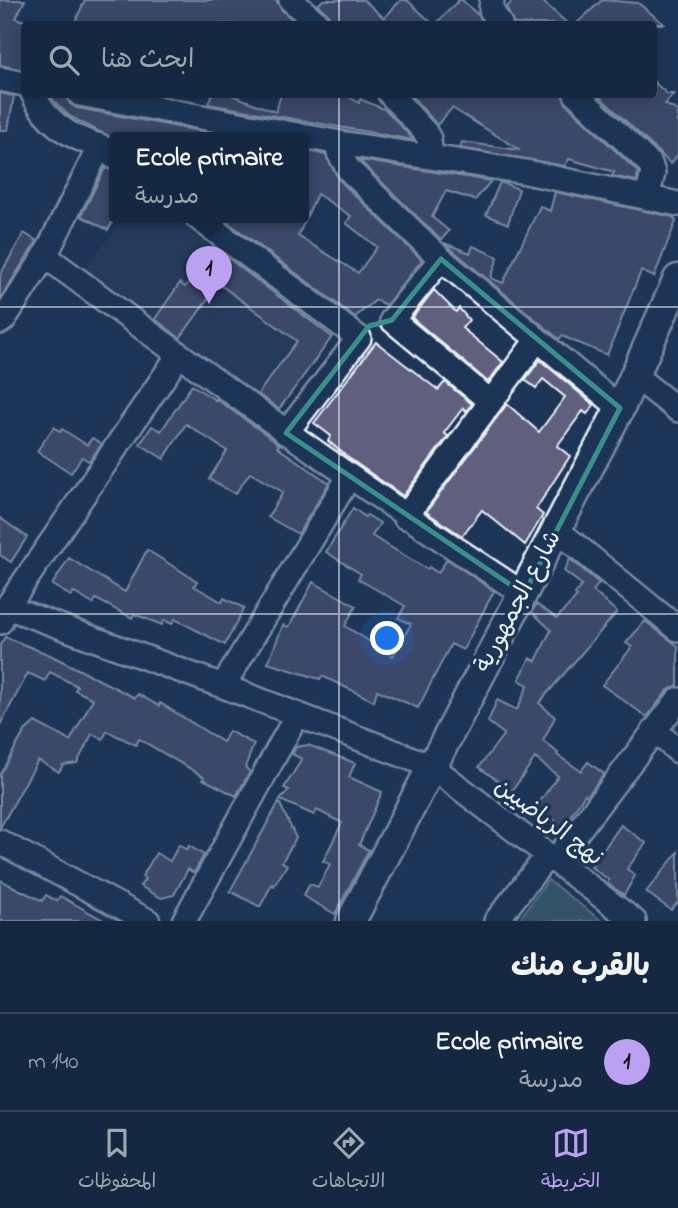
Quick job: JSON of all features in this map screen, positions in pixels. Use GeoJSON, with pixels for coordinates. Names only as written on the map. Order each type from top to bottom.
{"type":"FeatureCollection","features":[{"type":"Feature","properties":{"kind":"main road","name":"شارع الجمهورية"},"geometry":{"type":"LineString","coordinates":[[351,921],[636,377],[678,279]]}},
{"type":"Feature","properties":{"kind":"street"},"geometry":{"type":"LineString","coordinates":[[291,0],[315,21]]}},
{"type":"Feature","properties":{"kind":"street"},"geometry":{"type":"LineString","coordinates":[[492,0],[491,10],[498,21]]}},
{"type":"Feature","properties":{"kind":"street"},"geometry":{"type":"LineString","coordinates":[[0,79],[21,83]]}},
{"type":"Feature","properties":{"kind":"street"},"geometry":{"type":"LineString","coordinates":[[0,322],[45,256],[107,151],[59,127],[40,108],[35,98]]}},
{"type":"Feature","properties":{"kind":"street"},"geometry":{"type":"LineString","coordinates":[[101,98],[282,132]]}},
{"type":"Feature","properties":{"kind":"street"},"geometry":{"type":"LineString","coordinates":[[394,98],[425,132],[429,139],[431,157]]}},
{"type":"Feature","properties":{"kind":"street"},"geometry":{"type":"LineString","coordinates":[[580,98],[650,164],[653,173],[647,198]]}},
{"type":"Feature","properties":{"kind":"street"},"geometry":{"type":"LineString","coordinates":[[309,137],[526,172],[678,204]]}},
{"type":"Feature","properties":{"kind":"street"},"geometry":{"type":"LineString","coordinates":[[340,143],[339,153],[349,170],[441,259],[620,408]]}},
{"type":"Feature","properties":{"kind":"street"},"geometry":{"type":"LineString","coordinates":[[205,223],[359,338]]}},
{"type":"Feature","properties":{"kind":"street"},"geometry":{"type":"LineString","coordinates":[[45,256],[405,517],[524,594]]}},
{"type":"Feature","properties":{"kind":"street"},"geometry":{"type":"LineString","coordinates":[[286,433],[369,326],[392,320],[441,259]]}},
{"type":"Feature","properties":{"kind":"street"},"geometry":{"type":"LineString","coordinates":[[392,320],[491,402]]}},
{"type":"Feature","properties":{"kind":"street"},"geometry":{"type":"LineString","coordinates":[[405,517],[537,340]]}},
{"type":"Feature","properties":{"kind":"street"},"geometry":{"type":"LineString","coordinates":[[3,615],[178,355]]}},
{"type":"Feature","properties":{"kind":"street"},"geometry":{"type":"LineString","coordinates":[[636,377],[678,410]]}},
{"type":"Feature","properties":{"kind":"street"},"geometry":{"type":"LineString","coordinates":[[223,686],[349,477]]}},
{"type":"Feature","properties":{"kind":"street"},"geometry":{"type":"LineString","coordinates":[[557,530],[678,629]]}},
{"type":"Feature","properties":{"kind":"street","name":"نهج الرياضيين"},"geometry":{"type":"LineString","coordinates":[[3,615],[223,686],[431,766],[634,921]]}},
{"type":"Feature","properties":{"kind":"street"},"geometry":{"type":"LineString","coordinates":[[496,921],[551,858],[678,700]]}},
{"type":"Feature","properties":{"kind":"street"},"geometry":{"type":"LineString","coordinates":[[184,921],[297,715]]}},
{"type":"Feature","properties":{"kind":"street"},"geometry":{"type":"LineString","coordinates":[[654,730],[678,751]]}},
{"type":"Feature","properties":{"kind":"street"},"geometry":{"type":"LineString","coordinates":[[0,842],[148,921]]}},
{"type":"Feature","properties":{"kind":"highlighted area"},"geometry":{"type":"Polygon","coordinates":[[[441,259],[620,408],[524,594],[286,433],[369,326],[392,320],[441,259]]]}},
{"type":"Feature","properties":{"kind":"shaded area"},"geometry":{"type":"Polygon","coordinates":[[[119,223],[180,223],[333,337],[277,413],[84,271],[119,223]]]}},
{"type":"Feature","properties":{"kind":"green space"},"geometry":{"type":"Polygon","coordinates":[[[548,880],[602,921],[518,921],[548,880]]]}},
{"type":"Feature","properties":{"kind":"building"},"geometry":{"type":"Polygon","coordinates":[[[0,0],[25,0],[16,18],[24,21],[21,21],[21,69],[0,65],[0,0]]]}},
{"type":"Feature","properties":{"kind":"building"},"geometry":{"type":"Polygon","coordinates":[[[85,0],[276,0],[294,21],[75,21],[85,0]]]}},
{"type":"Feature","properties":{"kind":"building"},"geometry":{"type":"Polygon","coordinates":[[[323,0],[364,0],[384,18],[401,0],[407,0],[430,21],[331,21],[328,14],[318,5],[323,0]]]}},
{"type":"Feature","properties":{"kind":"building"},"geometry":{"type":"Polygon","coordinates":[[[462,0],[482,21],[439,21],[462,0]]]}},
{"type":"Feature","properties":{"kind":"building"},"geometry":{"type":"Polygon","coordinates":[[[514,0],[541,0],[565,21],[512,21],[506,8],[514,0]]]}},
{"type":"Feature","properties":{"kind":"building"},"geometry":{"type":"Polygon","coordinates":[[[602,0],[638,3],[664,24],[657,24],[657,21],[579,21],[602,0]]]}},
{"type":"Feature","properties":{"kind":"building"},"geometry":{"type":"Polygon","coordinates":[[[657,85],[667,94],[674,94],[665,104],[678,111],[678,154],[671,164],[601,98],[657,98],[657,85]]]}},
{"type":"Feature","properties":{"kind":"building"},"geometry":{"type":"Polygon","coordinates":[[[0,93],[14,96],[8,130],[0,130],[0,93]]]}},
{"type":"Feature","properties":{"kind":"building"},"geometry":{"type":"Polygon","coordinates":[[[67,98],[70,104],[77,108],[205,132],[109,132],[109,137],[69,116],[52,99],[67,98]]]}},
{"type":"Feature","properties":{"kind":"building"},"geometry":{"type":"Polygon","coordinates":[[[210,98],[239,98],[276,112],[280,98],[351,98],[359,103],[360,99],[386,110],[414,140],[208,104],[210,98]]]}},
{"type":"Feature","properties":{"kind":"building"},"geometry":{"type":"Polygon","coordinates":[[[413,98],[564,98],[566,104],[638,172],[637,181],[612,176],[614,172],[569,159],[565,166],[460,148],[462,142],[520,150],[452,108],[437,125],[413,98]]]}},
{"type":"Feature","properties":{"kind":"building"},"geometry":{"type":"Polygon","coordinates":[[[309,151],[326,155],[339,180],[422,260],[386,305],[376,300],[355,317],[229,223],[304,223],[298,236],[358,273],[377,247],[346,223],[351,216],[317,194],[309,212],[309,151]]]}},
{"type":"Feature","properties":{"kind":"building"},"geometry":{"type":"Polygon","coordinates":[[[359,160],[491,181],[475,200],[446,191],[432,217],[449,231],[441,240],[359,160]]]}},
{"type":"Feature","properties":{"kind":"building"},"geometry":{"type":"Polygon","coordinates":[[[105,168],[109,169],[109,223],[112,223],[108,230],[81,216],[105,168]]]}},
{"type":"Feature","properties":{"kind":"building"},"geometry":{"type":"Polygon","coordinates":[[[500,182],[519,189],[508,224],[486,215],[500,182]]]}},
{"type":"Feature","properties":{"kind":"building"},"geometry":{"type":"Polygon","coordinates":[[[555,192],[673,217],[676,221],[654,277],[641,271],[607,355],[562,336],[559,339],[444,243],[470,253],[473,246],[498,257],[491,278],[503,283],[540,206],[550,211],[555,192]]]}},
{"type":"Feature","properties":{"kind":"building"},"geometry":{"type":"Polygon","coordinates":[[[24,233],[37,241],[0,299],[0,275],[24,233]]]}},
{"type":"Feature","properties":{"kind":"building"},"geometry":{"type":"Polygon","coordinates":[[[224,255],[332,337],[279,409],[258,394],[297,341],[219,284],[180,338],[155,319],[180,283],[185,287],[198,270],[207,276],[224,255]]]}},
{"type":"Feature","properties":{"kind":"building"},"geometry":{"type":"Polygon","coordinates":[[[434,290],[456,312],[459,308],[469,320],[462,328],[503,362],[488,382],[412,318],[434,290]]]}},
{"type":"Feature","properties":{"kind":"building"},"geometry":{"type":"Polygon","coordinates":[[[376,342],[438,390],[445,382],[472,404],[466,411],[463,408],[444,433],[448,436],[403,496],[328,441],[331,436],[314,423],[376,342]]]}},
{"type":"Feature","properties":{"kind":"building"},"geometry":{"type":"Polygon","coordinates":[[[540,360],[594,405],[587,414],[583,411],[557,446],[570,456],[536,509],[543,515],[525,545],[482,510],[462,536],[426,512],[507,404],[539,432],[565,397],[543,379],[536,388],[525,380],[540,360]]]}},
{"type":"Feature","properties":{"kind":"building"},"geometry":{"type":"Polygon","coordinates":[[[192,385],[274,440],[279,445],[277,447],[329,483],[298,534],[268,517],[283,492],[250,473],[235,494],[209,479],[227,451],[186,424],[164,459],[140,444],[152,426],[161,431],[192,385]]]}},
{"type":"Feature","properties":{"kind":"building"},"geometry":{"type":"Polygon","coordinates":[[[54,427],[87,445],[92,438],[102,444],[89,461],[82,457],[71,473],[37,451],[54,427]]]}},
{"type":"Feature","properties":{"kind":"building"},"geometry":{"type":"Polygon","coordinates":[[[353,508],[380,523],[372,536],[427,569],[429,567],[438,573],[447,559],[494,591],[463,650],[451,644],[418,708],[377,690],[374,701],[322,676],[320,679],[268,663],[283,625],[289,627],[313,582],[356,606],[345,626],[393,656],[411,624],[398,618],[405,606],[358,579],[361,574],[326,552],[353,508]]]}},
{"type":"Feature","properties":{"kind":"building"},"geometry":{"type":"Polygon","coordinates":[[[0,518],[27,537],[11,562],[0,555],[0,518]]]}},
{"type":"Feature","properties":{"kind":"building"},"geometry":{"type":"Polygon","coordinates":[[[147,550],[197,581],[194,586],[222,602],[224,598],[244,608],[225,645],[175,619],[172,624],[164,620],[162,625],[134,614],[132,618],[96,599],[93,604],[73,592],[71,596],[52,585],[69,558],[125,592],[147,550]]]}},
{"type":"Feature","properties":{"kind":"building"},"geometry":{"type":"Polygon","coordinates":[[[570,559],[599,583],[593,591],[617,612],[539,703],[555,717],[543,741],[558,753],[557,755],[581,771],[588,762],[604,774],[587,796],[585,794],[563,827],[536,807],[558,776],[535,758],[512,791],[479,767],[504,734],[488,722],[497,700],[517,710],[528,685],[519,680],[530,658],[536,661],[551,630],[532,612],[536,604],[557,618],[577,597],[575,594],[582,585],[564,571],[570,559]]]}},
{"type":"Feature","properties":{"kind":"building"},"geometry":{"type":"Polygon","coordinates":[[[645,621],[678,646],[678,685],[667,691],[647,717],[602,685],[632,647],[626,643],[645,621]]]}},
{"type":"Feature","properties":{"kind":"building"},"geometry":{"type":"Polygon","coordinates":[[[5,637],[50,655],[135,698],[138,694],[159,706],[160,703],[223,742],[229,731],[254,744],[245,767],[250,772],[236,796],[139,739],[136,745],[107,731],[103,739],[92,734],[77,763],[63,765],[59,772],[38,760],[0,828],[0,774],[25,731],[35,722],[70,741],[93,699],[75,690],[77,686],[50,672],[45,681],[28,673],[0,725],[0,645],[5,637]]]}},
{"type":"Feature","properties":{"kind":"building"},"geometry":{"type":"Polygon","coordinates":[[[308,745],[355,763],[349,777],[382,792],[359,845],[369,850],[335,914],[303,896],[310,884],[318,887],[330,864],[323,861],[342,823],[317,810],[314,815],[280,800],[289,790],[284,788],[302,759],[292,754],[296,747],[308,745]]]}},
{"type":"Feature","properties":{"kind":"building"},"geometry":{"type":"Polygon","coordinates":[[[279,802],[296,838],[282,862],[287,865],[274,886],[272,884],[260,907],[230,891],[279,802]]]}},
{"type":"Feature","properties":{"kind":"building"},"geometry":{"type":"Polygon","coordinates":[[[621,825],[646,843],[627,869],[635,876],[624,895],[591,867],[621,825]]]}},
{"type":"Feature","properties":{"kind":"building"},"geometry":{"type":"Polygon","coordinates":[[[179,845],[187,850],[189,846],[204,855],[194,873],[188,869],[174,895],[161,898],[140,886],[145,879],[142,877],[156,853],[170,861],[179,845]]]}},
{"type":"Feature","properties":{"kind":"building"},"geometry":{"type":"Polygon","coordinates":[[[678,852],[678,902],[671,910],[646,892],[678,852]]]}},
{"type":"Feature","properties":{"kind":"building"},"geometry":{"type":"Polygon","coordinates":[[[0,880],[42,901],[46,895],[57,901],[60,896],[105,921],[0,921],[0,880]]]}},
{"type":"Feature","properties":{"kind":"place","name":"Ecole primaire"},"geometry":{"type":"Point","coordinates":[209,304]}}]}
